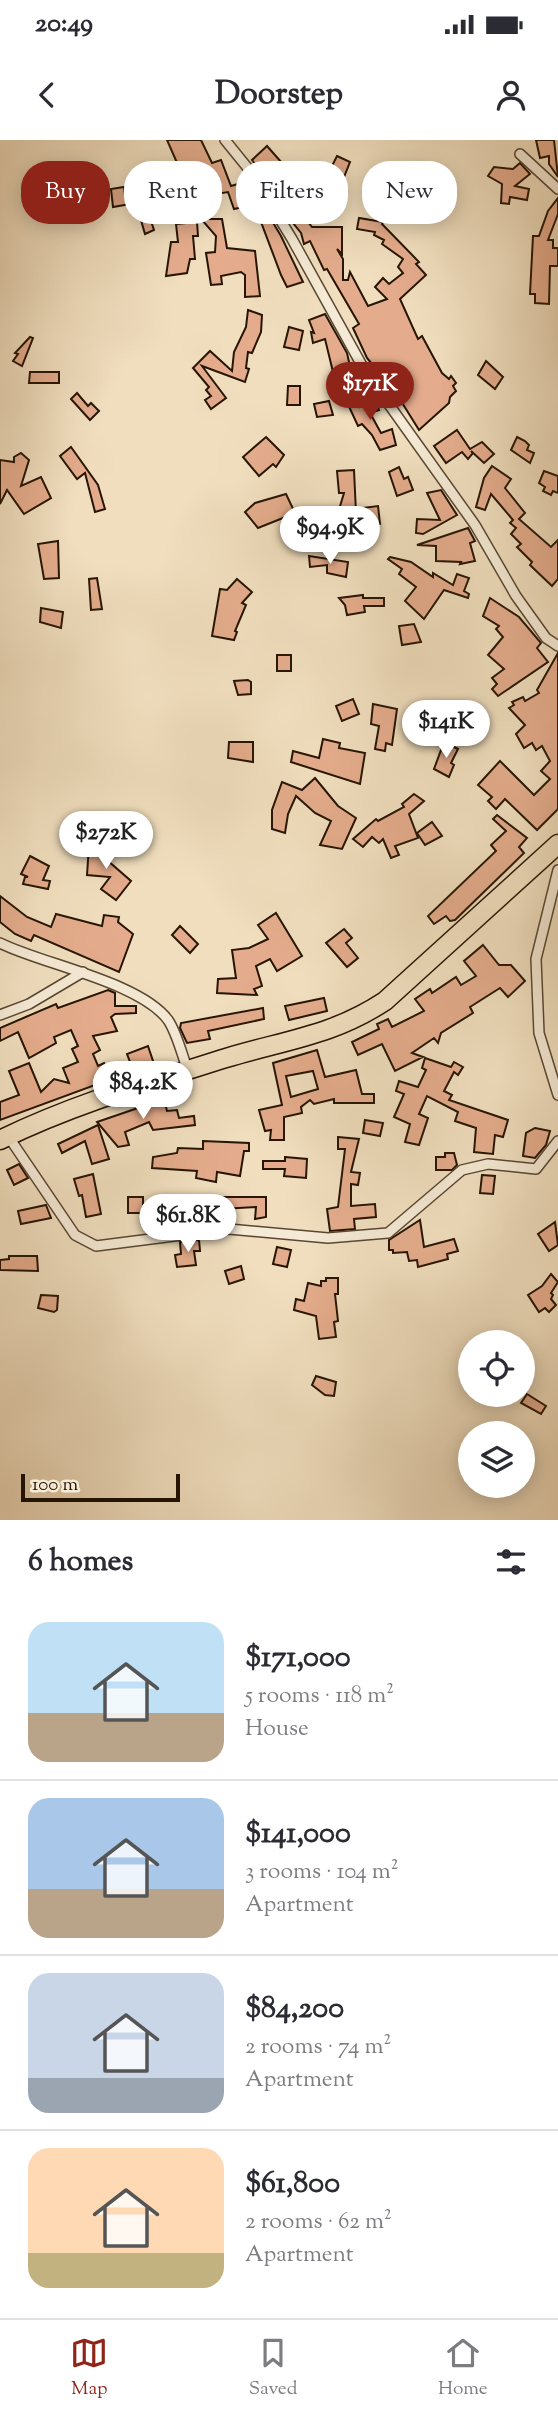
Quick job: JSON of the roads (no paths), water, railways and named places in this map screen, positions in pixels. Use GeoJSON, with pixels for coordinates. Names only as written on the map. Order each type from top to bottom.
{"type":"FeatureCollection","features":[{"type":"Feature","properties":{"kind":"highway"},"geometry":{"type":"LineString","coordinates":[[4,1138],[72,1109],[188,1071],[328,1031],[358,1018],[385,1000],[556,846]]}},
{"type":"Feature","properties":{"kind":"street"},"geometry":{"type":"LineString","coordinates":[[217,140],[231,149]]}},
{"type":"Feature","properties":{"kind":"street"},"geometry":{"type":"LineString","coordinates":[[225,140],[251,172],[285,228],[365,371],[475,525],[516,596],[546,638],[558,646]]}},
{"type":"Feature","properties":{"kind":"street"},"geometry":{"type":"LineString","coordinates":[[520,154],[558,189]]}},
{"type":"Feature","properties":{"kind":"street"},"geometry":{"type":"LineString","coordinates":[[556,846],[558,868],[536,959],[539,1033],[558,1095]]}},
{"type":"Feature","properties":{"kind":"street"},"geometry":{"type":"LineString","coordinates":[[0,943],[83,972],[146,1002],[168,1020],[188,1071]]}},
{"type":"Feature","properties":{"kind":"street"},"geometry":{"type":"LineString","coordinates":[[0,1015],[29,1004],[83,972]]}},
{"type":"Feature","properties":{"kind":"street"},"geometry":{"type":"LineString","coordinates":[[4,1138],[75,1235],[96,1246],[229,1229],[328,1238],[388,1233],[462,1170],[488,1164],[536,1169],[558,1141]]}}]}
